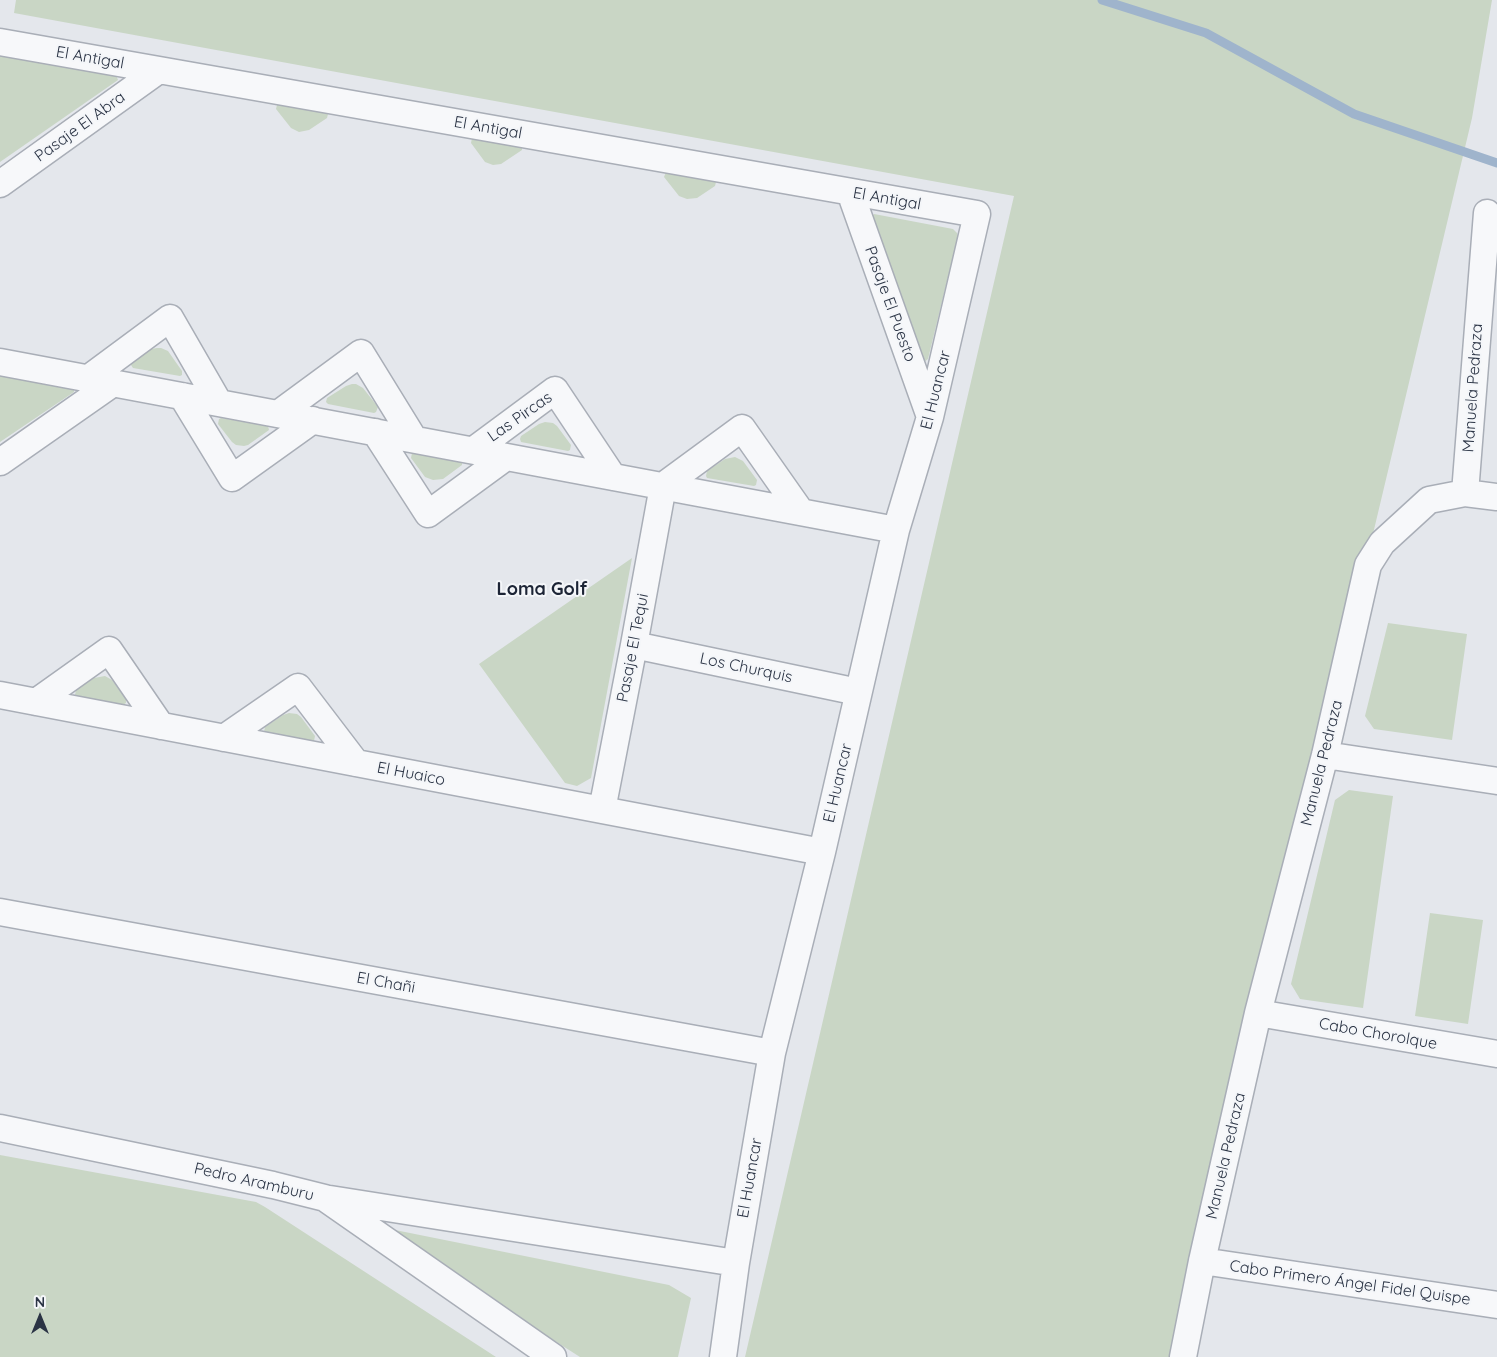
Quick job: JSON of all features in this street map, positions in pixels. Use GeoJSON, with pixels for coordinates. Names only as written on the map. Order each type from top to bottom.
{"type":"FeatureCollection","features":[{"type":"Feature","properties":{"kind":"street","name":"El Antigal"},"geometry":{"type":"LineString","coordinates":[[0,42],[977,214]]}},
{"type":"Feature","properties":{"kind":"street","name":"Pasaje El Abra"},"geometry":{"type":"LineString","coordinates":[[0,184],[160,70]]}},
{"type":"Feature","properties":{"kind":"street","name":"Pasaje El Puesto"},"geometry":{"type":"LineString","coordinates":[[850,192],[930,417]]}},
{"type":"Feature","properties":{"kind":"street","name":"El Huancar"},"geometry":{"type":"LineString","coordinates":[[723,1357],[736,1263],[772,1053],[822,852],[896,530],[930,417],[977,214]]}},
{"type":"Feature","properties":{"kind":"street","name":"Manuela Pedraza"},"geometry":{"type":"LineString","coordinates":[[1183,1357],[1202,1261],[1258,1013],[1325,755],[1368,565],[1382,543],[1429,500],[1465,493],[1487,214]]}},
{"type":"Feature","properties":{"kind":"street"},"geometry":{"type":"LineString","coordinates":[[0,462],[101,381],[170,318],[218,403]]}},
{"type":"Feature","properties":{"kind":"street"},"geometry":{"type":"LineString","coordinates":[[278,414],[361,353],[414,439]]}},
{"type":"Feature","properties":{"kind":"street","name":"Las Pircas"},"geometry":{"type":"LineString","coordinates":[[0,362],[896,530]]}},
{"type":"Feature","properties":{"kind":"street","name":"Las Pircas"},"geometry":{"type":"LineString","coordinates":[[474,450],[554,390],[613,477]]}},
{"type":"Feature","properties":{"kind":"street"},"geometry":{"type":"LineString","coordinates":[[182,396],[232,478],[313,420]]}},
{"type":"Feature","properties":{"kind":"street"},"geometry":{"type":"LineString","coordinates":[[663,486],[742,428],[801,512]]}},
{"type":"Feature","properties":{"kind":"street","name":"Las Pircas"},"geometry":{"type":"LineString","coordinates":[[375,432],[428,514],[506,457]]}},
{"type":"Feature","properties":{"kind":"street","name":"Pasaje El Tequi"},"geometry":{"type":"LineString","coordinates":[[602,810],[663,486]]}},
{"type":"Feature","properties":{"kind":"street"},"geometry":{"type":"LineString","coordinates":[[1465,493],[1497,497]]}},
{"type":"Feature","properties":{"kind":"street","name":"Los Churquis"},"geometry":{"type":"LineString","coordinates":[[634,645],[858,692]]}},
{"type":"Feature","properties":{"kind":"street"},"geometry":{"type":"LineString","coordinates":[[36,702],[109,650],[161,726]]}},
{"type":"Feature","properties":{"kind":"street"},"geometry":{"type":"LineString","coordinates":[[224,738],[298,687],[356,763]]}},
{"type":"Feature","properties":{"kind":"street","name":"El Huaico"},"geometry":{"type":"LineString","coordinates":[[0,695],[822,852]]}},
{"type":"Feature","properties":{"kind":"street"},"geometry":{"type":"LineString","coordinates":[[1325,755],[1497,781]]}},
{"type":"Feature","properties":{"kind":"street","name":"El Chañi"},"geometry":{"type":"LineString","coordinates":[[0,912],[772,1053]]}},
{"type":"Feature","properties":{"kind":"street","name":"Cabo Chorolque"},"geometry":{"type":"LineString","coordinates":[[1258,1013],[1497,1054]]}},
{"type":"Feature","properties":{"kind":"street","name":"Pedro Aramburu"},"geometry":{"type":"LineString","coordinates":[[0,1128],[273,1185],[324,1198],[552,1357]]}},
{"type":"Feature","properties":{"kind":"street"},"geometry":{"type":"LineString","coordinates":[[324,1198],[736,1263]]}},
{"type":"Feature","properties":{"kind":"street","name":"Cabo Primero Ángel Fidel Quispe"},"geometry":{"type":"LineString","coordinates":[[1202,1261],[1497,1304]]}},
{"type":"Feature","properties":{"kind":"green space"},"geometry":{"type":"Polygon","coordinates":[[[16,0],[1492,0],[1472,118],[1177,1357],[745,1357],[1014,196],[14,13],[16,0]]]}},
{"type":"Feature","properties":{"kind":"green space"},"geometry":{"type":"Polygon","coordinates":[[[0,53],[116,75],[118,80],[0,162],[0,53]]]}},
{"type":"Feature","properties":{"kind":"green space"},"geometry":{"type":"Polygon","coordinates":[[[279,103],[326,111],[328,114],[327,118],[309,130],[299,132],[291,128],[276,109],[279,103]]]}},
{"type":"Feature","properties":{"kind":"green space"},"geometry":{"type":"Polygon","coordinates":[[[472,138],[522,146],[522,150],[501,164],[493,165],[485,162],[471,143],[472,138]]]}},
{"type":"Feature","properties":{"kind":"green space"},"geometry":{"type":"Polygon","coordinates":[[[666,172],[716,182],[715,186],[697,198],[687,199],[679,196],[664,177],[666,172]]]}},
{"type":"Feature","properties":{"kind":"green space"},"geometry":{"type":"Polygon","coordinates":[[[874,214],[953,229],[957,233],[958,236],[928,359],[924,362],[872,216],[874,214]]]}},
{"type":"Feature","properties":{"kind":"green space"},"geometry":{"type":"Polygon","coordinates":[[[157,348],[168,351],[182,371],[182,375],[133,368],[132,362],[151,349],[157,348]]]}},
{"type":"Feature","properties":{"kind":"green space"},"geometry":{"type":"Polygon","coordinates":[[[0,371],[74,384],[74,392],[0,442],[0,371]]]}},
{"type":"Feature","properties":{"kind":"green space"},"geometry":{"type":"Polygon","coordinates":[[[352,384],[363,388],[378,407],[376,412],[328,404],[326,402],[327,398],[352,384]]]}},
{"type":"Feature","properties":{"kind":"green space"},"geometry":{"type":"Polygon","coordinates":[[[221,418],[268,426],[269,430],[248,445],[236,445],[218,424],[221,418]]]}},
{"type":"Feature","properties":{"kind":"green space"},"geometry":{"type":"Polygon","coordinates":[[[545,422],[553,423],[557,426],[571,445],[570,450],[521,442],[521,436],[545,422]]]}},
{"type":"Feature","properties":{"kind":"green space"},"geometry":{"type":"Polygon","coordinates":[[[414,452],[462,462],[462,465],[443,479],[433,480],[425,477],[411,458],[414,452]]]}},
{"type":"Feature","properties":{"kind":"green space"},"geometry":{"type":"Polygon","coordinates":[[[735,457],[743,461],[757,480],[756,485],[707,478],[707,471],[725,459],[735,457]]]}},
{"type":"Feature","properties":{"kind":"green space"},"geometry":{"type":"Polygon","coordinates":[[[632,558],[591,778],[577,786],[565,783],[479,664],[632,558]]]}},
{"type":"Feature","properties":{"kind":"green space"},"geometry":{"type":"Polygon","coordinates":[[[1388,623],[1467,634],[1452,740],[1374,729],[1365,716],[1388,623]]]}},
{"type":"Feature","properties":{"kind":"green space"},"geometry":{"type":"Polygon","coordinates":[[[105,676],[112,680],[126,699],[126,703],[123,705],[75,695],[76,690],[94,678],[105,676]]]}},
{"type":"Feature","properties":{"kind":"green space"},"geometry":{"type":"Polygon","coordinates":[[[289,713],[297,714],[301,717],[315,736],[314,741],[264,732],[265,727],[289,713]]]}},
{"type":"Feature","properties":{"kind":"green space"},"geometry":{"type":"Polygon","coordinates":[[[1349,790],[1393,796],[1363,1008],[1300,999],[1291,984],[1335,800],[1349,790]]]}},
{"type":"Feature","properties":{"kind":"green space"},"geometry":{"type":"Polygon","coordinates":[[[1430,913],[1483,920],[1468,1024],[1415,1016],[1430,913]]]}},
{"type":"Feature","properties":{"kind":"green space"},"geometry":{"type":"Polygon","coordinates":[[[0,1155],[256,1202],[496,1357],[0,1357],[0,1155]]]}},
{"type":"Feature","properties":{"kind":"green space"},"geometry":{"type":"Polygon","coordinates":[[[375,1226],[669,1285],[691,1298],[678,1357],[580,1357],[375,1226]]]}},
{"type":"Feature","properties":{"kind":"waterway"},"geometry":{"type":"LineString","coordinates":[[1102,0],[1206,33],[1354,114],[1497,163]]}},
{"type":"Feature","properties":{"kind":"district","name":"Loma Golf"},"geometry":{"type":"Point","coordinates":[542,590]}}]}
